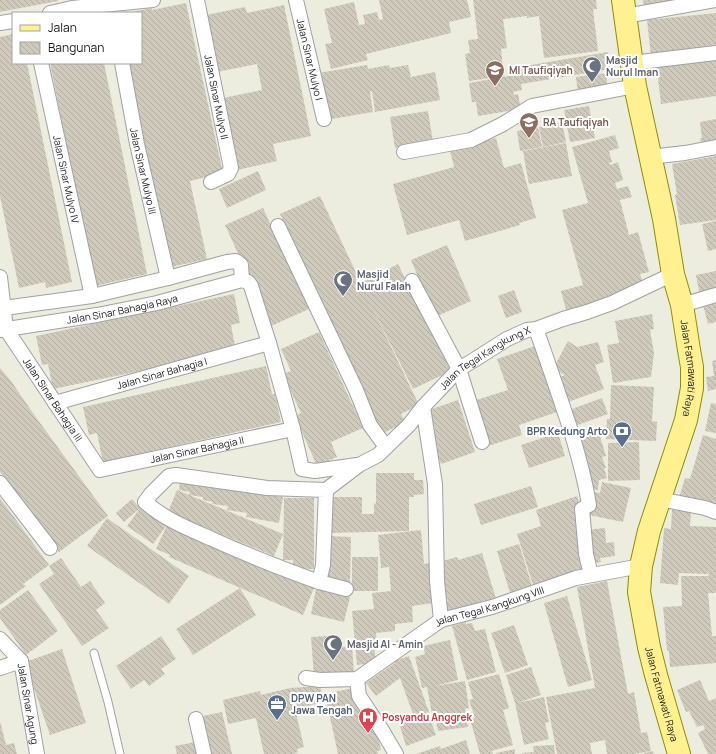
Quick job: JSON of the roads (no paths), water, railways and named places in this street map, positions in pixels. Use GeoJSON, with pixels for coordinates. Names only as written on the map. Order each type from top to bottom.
{"type":"FeatureCollection","features":[{"type":"Feature","properties":{"kind":"main road","name":"Jalan Fatmawati Raya"},"geometry":{"type":"LineString","coordinates":[[624,8],[635,86],[673,274],[682,305],[692,367],[692,388],[686,420],[649,531],[641,566],[639,592],[656,675],[679,754]]}},
{"type":"Feature","properties":{"kind":"street"},"geometry":{"type":"LineString","coordinates":[[54,12],[72,8],[111,9],[152,0]]}},
{"type":"Feature","properties":{"kind":"street","name":"Jalan Sinar Mulyo II"},"geometry":{"type":"LineString","coordinates":[[197,0],[231,168],[228,174],[211,182]]}},
{"type":"Feature","properties":{"kind":"street","name":"Jalan Sinar Mulyo I"},"geometry":{"type":"LineString","coordinates":[[296,0],[324,119]]}},
{"type":"Feature","properties":{"kind":"street"},"geometry":{"type":"LineString","coordinates":[[624,8],[716,0]]}},
{"type":"Feature","properties":{"kind":"street"},"geometry":{"type":"LineString","coordinates":[[0,23],[12,21]]}},
{"type":"Feature","properties":{"kind":"street"},"geometry":{"type":"LineString","coordinates":[[632,63],[716,53]]}},
{"type":"Feature","properties":{"kind":"street","name":"Jalan Sinar Mulyo IV"},"geometry":{"type":"LineString","coordinates":[[41,64],[92,296]]}},
{"type":"Feature","properties":{"kind":"street","name":"Jalan Sinar Mulyo III"},"geometry":{"type":"LineString","coordinates":[[122,64],[138,144],[168,278]]}},
{"type":"Feature","properties":{"kind":"street"},"geometry":{"type":"LineString","coordinates":[[404,152],[471,140],[503,124],[532,106],[635,86]]}},
{"type":"Feature","properties":{"kind":"street"},"geometry":{"type":"LineString","coordinates":[[650,157],[685,153],[716,147]]}},
{"type":"Feature","properties":{"kind":"street"},"geometry":{"type":"LineString","coordinates":[[278,226],[356,390],[370,425],[386,447]]}},
{"type":"Feature","properties":{"kind":"street"},"geometry":{"type":"LineString","coordinates":[[4,308],[92,296],[236,261],[242,265],[242,280],[248,282],[251,286],[269,343],[293,429],[302,469],[315,471],[359,464]]}},
{"type":"Feature","properties":{"kind":"street","name":"Jalan Tegal Kangkung X"},"geometry":{"type":"LineString","coordinates":[[326,490],[359,464],[378,455],[409,425],[423,407],[459,369],[507,340],[527,330],[536,330],[563,319],[612,303],[673,274]]}},
{"type":"Feature","properties":{"kind":"street"},"geometry":{"type":"LineString","coordinates":[[0,277],[4,308],[3,330]]}},
{"type":"Feature","properties":{"kind":"street","name":"Jalan Sinar Bahagia Raya"},"geometry":{"type":"LineString","coordinates":[[3,330],[97,315],[157,303],[242,280]]}},
{"type":"Feature","properties":{"kind":"street"},"geometry":{"type":"LineString","coordinates":[[412,281],[459,369],[482,442]]}},
{"type":"Feature","properties":{"kind":"street"},"geometry":{"type":"LineString","coordinates":[[682,305],[716,295]]}},
{"type":"Feature","properties":{"kind":"street","name":"Jalan Sinar Bahagia III"},"geometry":{"type":"LineString","coordinates":[[3,330],[100,470]]}},
{"type":"Feature","properties":{"kind":"street"},"geometry":{"type":"LineString","coordinates":[[536,330],[557,387],[585,480],[589,505],[582,509],[586,554],[590,575]]}},
{"type":"Feature","properties":{"kind":"street","name":"Jalan Sinar Bahagia I"},"geometry":{"type":"LineString","coordinates":[[55,403],[269,343]]}},
{"type":"Feature","properties":{"kind":"street"},"geometry":{"type":"LineString","coordinates":[[423,407],[435,484],[437,581],[441,620]]}},
{"type":"Feature","properties":{"kind":"street","name":"Jalan Sinar Bahagia II"},"geometry":{"type":"LineString","coordinates":[[100,470],[293,429]]}},
{"type":"Feature","properties":{"kind":"street"},"geometry":{"type":"LineString","coordinates":[[320,582],[323,565],[326,490],[267,488],[176,475],[169,476],[151,494],[146,502],[155,511],[189,529],[241,552],[320,582],[346,589]]}},
{"type":"Feature","properties":{"kind":"street"},"geometry":{"type":"LineString","coordinates":[[0,483],[50,548]]}},
{"type":"Feature","properties":{"kind":"street"},"geometry":{"type":"LineString","coordinates":[[660,498],[705,508],[716,512]]}},
{"type":"Feature","properties":{"kind":"street","name":"Jalan Tegal Kangkung VIII"},"geometry":{"type":"LineString","coordinates":[[356,680],[441,620],[492,607],[576,578],[641,566]]}},
{"type":"Feature","properties":{"kind":"street","name":"Jalan Sinar Agung"},"geometry":{"type":"LineString","coordinates":[[0,639],[21,660],[37,754]]}},
{"type":"Feature","properties":{"kind":"street"},"geometry":{"type":"LineString","coordinates":[[0,668],[21,660]]}},
{"type":"Feature","properties":{"kind":"street"},"geometry":{"type":"LineString","coordinates":[[306,678],[320,680],[356,680],[359,696],[396,754]]}},
{"type":"Feature","properties":{"kind":"street"},"geometry":{"type":"LineString","coordinates":[[196,719],[204,754]]}},
{"type":"Feature","properties":{"kind":"lane"},"geometry":{"type":"LineString","coordinates":[[94,653],[108,702],[120,754]]}},
{"type":"Feature","properties":{"kind":"place","name":"Masjid Nurul Iman"},"geometry":{"type":"Point","coordinates":[592,83]}},
{"type":"Feature","properties":{"kind":"place","name":"MI Taufiqiyah"},"geometry":{"type":"Point","coordinates":[495,87]}},
{"type":"Feature","properties":{"kind":"place","name":"RA Taufiqiyah"},"geometry":{"type":"Point","coordinates":[529,139]}},
{"type":"Feature","properties":{"kind":"place","name":"Masjid Nurul Falah"},"geometry":{"type":"Point","coordinates":[343,297]}},
{"type":"Feature","properties":{"kind":"place","name":"BPR Kedung Arto"},"geometry":{"type":"Point","coordinates":[622,448]}},
{"type":"Feature","properties":{"kind":"place","name":"Masjid Al - Amin"},"geometry":{"type":"Point","coordinates":[333,661]}},
{"type":"Feature","properties":{"kind":"place","name":"DPW PAN Jawa Tengah"},"geometry":{"type":"Point","coordinates":[277,721]}},
{"type":"Feature","properties":{"kind":"place","name":"Posyandu Anggrek"},"geometry":{"type":"Point","coordinates":[368,734]}}]}
